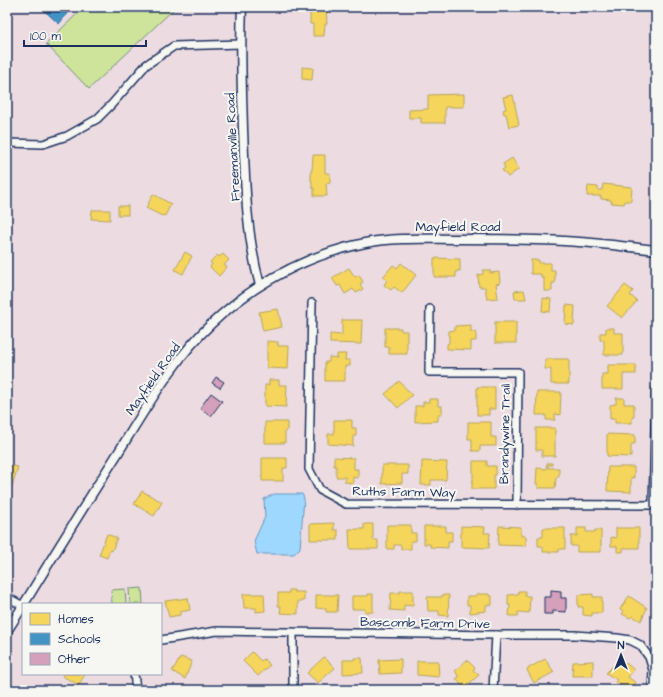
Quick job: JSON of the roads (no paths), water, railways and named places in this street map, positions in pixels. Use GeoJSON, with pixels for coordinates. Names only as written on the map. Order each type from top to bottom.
{"type":"FeatureCollection","features":[{"type":"Feature","properties":{"kind":"street","name":"Freemanville Road"},"geometry":{"type":"LineString","coordinates":[[242,7],[240,44],[244,161],[255,267],[260,286]]}},
{"type":"Feature","properties":{"kind":"street"},"geometry":{"type":"LineString","coordinates":[[7,143],[43,144],[67,136],[97,119],[146,65],[174,46],[240,44]]}},
{"type":"Feature","properties":{"kind":"street","name":"Mayfield Road"},"geometry":{"type":"LineString","coordinates":[[24,603],[173,367],[193,342],[236,302],[292,267],[328,253],[367,243],[400,239],[514,239],[578,242],[656,250]]}},
{"type":"Feature","properties":{"kind":"street","name":"Ruths Farm Way"},"geometry":{"type":"LineString","coordinates":[[312,303],[309,469],[320,490],[346,504],[655,505]]}},
{"type":"Feature","properties":{"kind":"street","name":"Brandywine Trail"},"geometry":{"type":"LineString","coordinates":[[430,308],[429,372],[518,372],[517,505]]}},
{"type":"Feature","properties":{"kind":"street"},"geometry":{"type":"LineString","coordinates":[[655,505],[656,390]]}},
{"type":"Feature","properties":{"kind":"street"},"geometry":{"type":"LineString","coordinates":[[7,597],[22,604]]}},
{"type":"Feature","properties":{"kind":"street","name":"Mayfield Road"},"geometry":{"type":"LineString","coordinates":[[7,631],[22,607]]}},
{"type":"Feature","properties":{"kind":"street","name":"Bascomb Farm Drive"},"geometry":{"type":"LineString","coordinates":[[162,640],[217,631],[575,635],[630,640],[640,645],[649,657],[653,670],[652,690]]}},
{"type":"Feature","properties":{"kind":"street"},"geometry":{"type":"LineString","coordinates":[[293,633],[293,690]]}},
{"type":"Feature","properties":{"kind":"street"},"geometry":{"type":"LineString","coordinates":[[493,690],[496,635]]}},
{"type":"Feature","properties":{"kind":"street"},"geometry":{"type":"LineString","coordinates":[[134,675],[136,689]]}},
{"type":"Feature","properties":{"kind":"water"},"geometry":{"type":"Polygon","coordinates":[[[274,494],[302,494],[304,498],[300,548],[294,554],[257,554],[254,541],[265,517],[264,499],[274,494]]]}}]}
